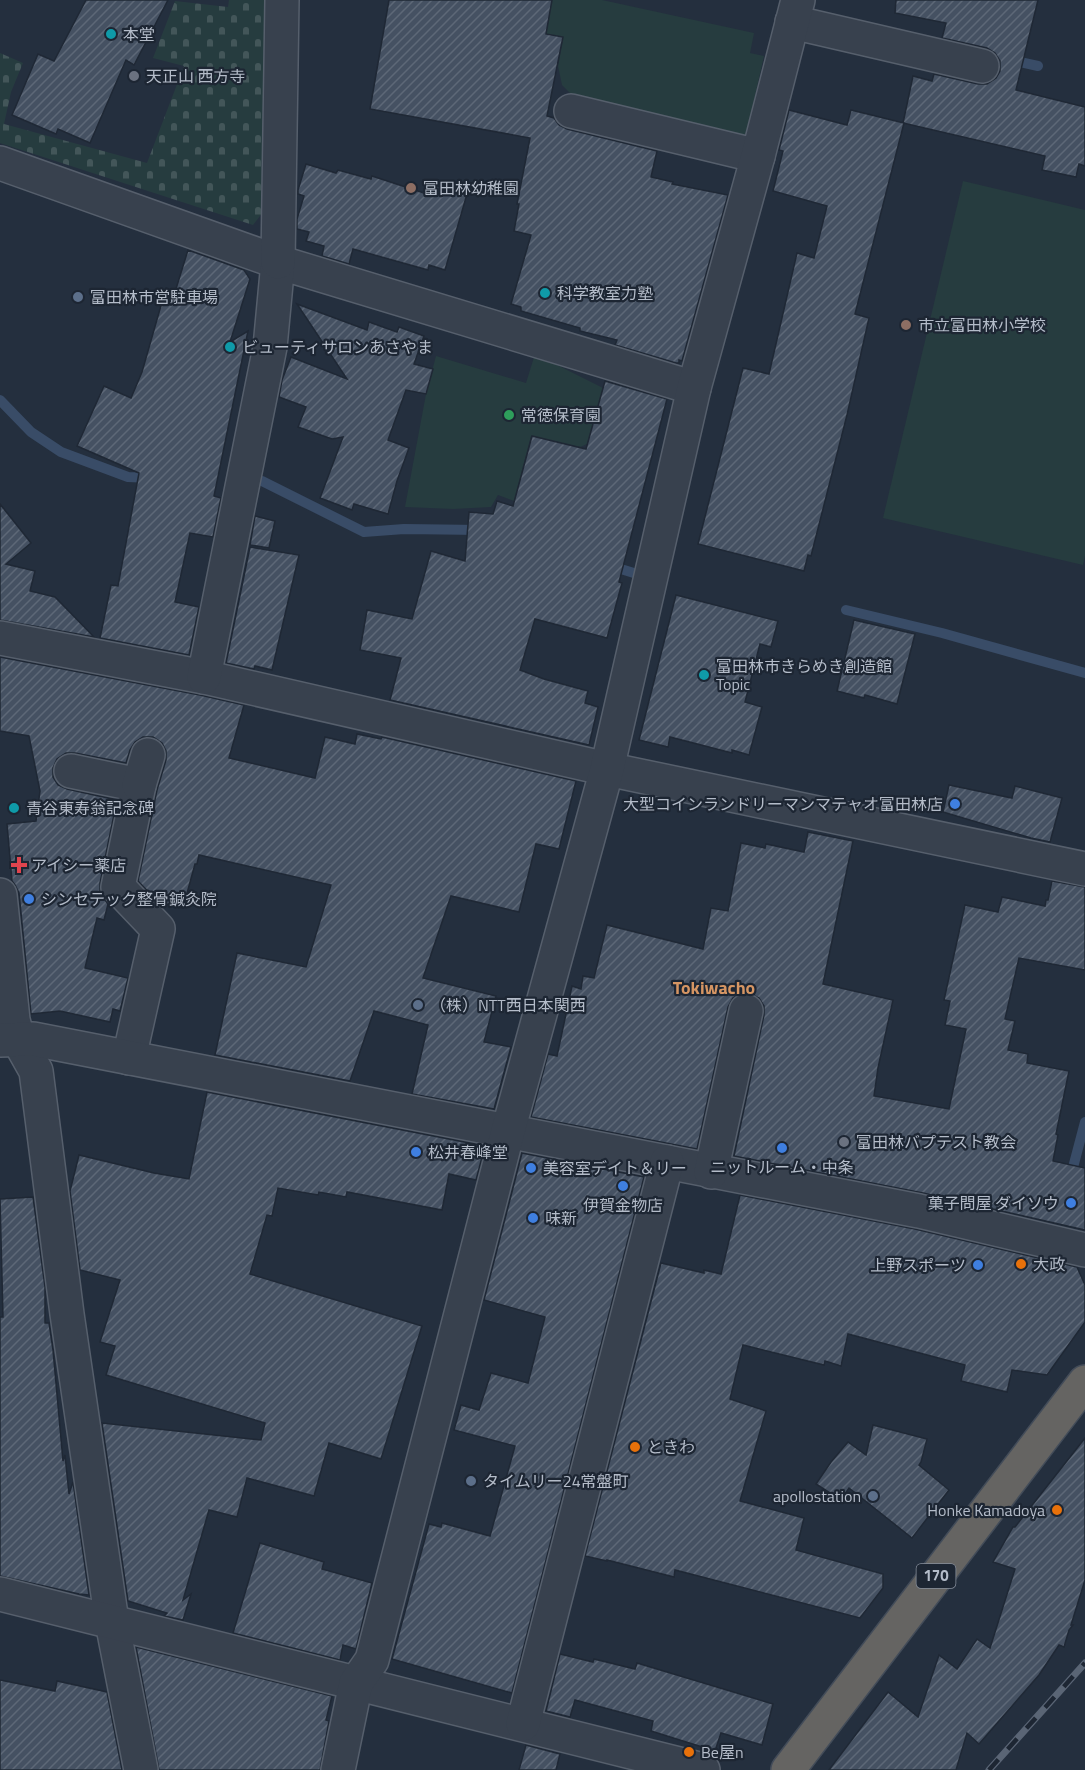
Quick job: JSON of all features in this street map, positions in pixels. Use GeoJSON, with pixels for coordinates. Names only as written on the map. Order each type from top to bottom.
{"type":"FeatureCollection","features":[{"type":"Feature","properties":{"kind":"highway","name":"170"},"geometry":{"type":"LineString","coordinates":[[788,1770],[1085,1382]]}},
{"type":"Feature","properties":{"kind":"street"},"geometry":{"type":"LineString","coordinates":[[204,677],[270,347],[278,262],[282,0]]}},
{"type":"Feature","properties":{"kind":"street"},"geometry":{"type":"LineString","coordinates":[[338,1770],[356,1682],[372,1660],[508,1131],[607,769],[694,388],[795,11],[982,66]]}},
{"type":"Feature","properties":{"kind":"street"},"geometry":{"type":"LineString","coordinates":[[571,111],[758,156]]}},
{"type":"Feature","properties":{"kind":"street"},"geometry":{"type":"LineString","coordinates":[[0,163],[278,262],[694,388]]}},
{"type":"Feature","properties":{"kind":"street"},"geometry":{"type":"LineString","coordinates":[[0,638],[204,677],[607,769],[1085,869]]}},
{"type":"Feature","properties":{"kind":"street"},"geometry":{"type":"LineString","coordinates":[[71,771],[144,770],[118,887],[158,929],[129,1058]]}},
{"type":"Feature","properties":{"kind":"street"},"geometry":{"type":"LineString","coordinates":[[0,895],[13,1020],[9,1039]]}},
{"type":"Feature","properties":{"kind":"street"},"geometry":{"type":"LineString","coordinates":[[711,1172],[746,1011]]}},
{"type":"Feature","properties":{"kind":"street"},"geometry":{"type":"LineString","coordinates":[[9,1039],[33,1039],[919,1211],[1085,1250]]}},
{"type":"Feature","properties":{"kind":"street"},"geometry":{"type":"LineString","coordinates":[[9,1039],[36,1071],[66,1303],[112,1622],[141,1770]]}},
{"type":"Feature","properties":{"kind":"street"},"geometry":{"type":"LineString","coordinates":[[523,1724],[667,1162]]}},
{"type":"Feature","properties":{"kind":"street"},"geometry":{"type":"LineString","coordinates":[[0,1594],[703,1770]]}},
{"type":"Feature","properties":{"kind":"green space"},"geometry":{"type":"Polygon","coordinates":[[[229,0],[266,0],[263,212],[253,225],[0,143],[0,53],[23,63],[11,92],[4,124],[147,163],[184,66],[153,58],[175,1],[228,7],[229,0]]]}},
{"type":"Feature","properties":{"kind":"green space"},"geometry":{"type":"Polygon","coordinates":[[[552,0],[602,0],[754,33],[750,53],[764,56],[745,140],[578,101],[562,85],[558,66],[563,38],[546,34],[552,0]]]}},
{"type":"Feature","properties":{"kind":"green space"},"geometry":{"type":"Polygon","coordinates":[[[963,181],[1085,210],[1085,556],[1083,565],[883,518],[963,181]]]}},
{"type":"Feature","properties":{"kind":"green space","name":"常徳保育園"},"geometry":{"type":"Polygon","coordinates":[[[535,354],[603,388],[587,444],[580,447],[531,436],[514,501],[498,495],[491,507],[453,509],[405,507],[426,394],[436,356],[526,383],[535,354]]]}},
{"type":"Feature","properties":{"kind":"building"},"geometry":{"type":"Polygon","coordinates":[[[86,0],[168,0],[134,65],[126,60],[90,143],[58,129],[56,134],[12,115],[38,54],[54,61],[86,0]]]}},
{"type":"Feature","properties":{"kind":"building"},"geometry":{"type":"Polygon","coordinates":[[[389,0],[552,0],[546,34],[563,37],[547,116],[554,118],[559,125],[567,129],[657,151],[651,177],[673,182],[672,184],[728,195],[682,361],[679,360],[679,363],[676,363],[615,345],[617,340],[580,331],[580,328],[521,311],[521,307],[511,304],[531,235],[514,231],[530,138],[370,109],[389,0]]]}},
{"type":"Feature","properties":{"kind":"building"},"geometry":{"type":"Polygon","coordinates":[[[896,0],[1038,0],[1016,90],[1085,107],[1085,166],[1079,164],[1076,177],[1042,170],[1045,156],[903,123],[913,76],[932,81],[934,74],[987,84],[996,78],[1000,71],[1000,61],[995,53],[987,48],[942,38],[946,23],[895,13],[896,0]]]}},
{"type":"Feature","properties":{"kind":"building"},"geometry":{"type":"Polygon","coordinates":[[[789,110],[847,125],[851,110],[904,123],[855,314],[869,318],[811,556],[808,555],[804,571],[698,544],[743,368],[769,374],[797,253],[814,258],[827,206],[773,191],[783,151],[779,150],[789,110]]]}},
{"type":"Feature","properties":{"kind":"building"},"geometry":{"type":"Polygon","coordinates":[[[306,164],[336,173],[338,170],[371,179],[372,176],[424,193],[427,183],[467,194],[445,270],[429,265],[428,270],[353,249],[349,264],[322,256],[324,246],[306,241],[309,232],[297,229],[297,219],[304,196],[298,194],[298,190],[306,164]]]}},
{"type":"Feature","properties":{"kind":"building"},"geometry":{"type":"Polygon","coordinates":[[[188,250],[244,270],[250,279],[230,342],[248,331],[214,496],[221,498],[213,537],[190,533],[175,602],[199,607],[189,655],[100,638],[111,585],[118,586],[139,473],[77,446],[104,386],[131,398],[142,372],[162,302],[171,305],[188,250]]]}},
{"type":"Feature","properties":{"kind":"building"},"geometry":{"type":"Polygon","coordinates":[[[297,304],[367,330],[369,322],[397,332],[399,327],[424,336],[414,364],[433,369],[426,394],[406,390],[388,440],[409,448],[388,514],[354,504],[352,510],[320,498],[343,437],[332,439],[298,427],[306,407],[279,397],[282,380],[291,357],[347,379],[297,304]]]}},
{"type":"Feature","properties":{"kind":"building"},"geometry":{"type":"Polygon","coordinates":[[[605,381],[667,399],[619,582],[622,583],[607,638],[535,619],[520,670],[588,691],[585,703],[598,707],[589,745],[390,700],[401,658],[360,650],[367,610],[412,619],[431,551],[465,561],[469,512],[493,514],[497,501],[513,506],[532,436],[586,449],[605,381]]]}},
{"type":"Feature","properties":{"kind":"building"},"geometry":{"type":"Polygon","coordinates":[[[0,504],[31,543],[6,564],[35,571],[30,591],[55,597],[94,637],[0,620],[0,504]]]}},
{"type":"Feature","properties":{"kind":"building"},"geometry":{"type":"Polygon","coordinates":[[[255,516],[275,521],[269,548],[250,545],[255,516]]]}},
{"type":"Feature","properties":{"kind":"building"},"geometry":{"type":"Polygon","coordinates":[[[250,547],[299,555],[272,670],[226,663],[250,547]]]}},
{"type":"Feature","properties":{"kind":"building","name":"富田林市きらめき創造館 Topic"},"geometry":{"type":"Polygon","coordinates":[[[676,595],[778,621],[771,647],[760,644],[745,702],[762,707],[749,755],[732,750],[732,753],[670,737],[668,747],[639,740],[676,595]]]}},
{"type":"Feature","properties":{"kind":"building"},"geometry":{"type":"Polygon","coordinates":[[[854,620],[915,634],[897,704],[865,695],[864,698],[837,691],[854,620]]]}},
{"type":"Feature","properties":{"kind":"building"},"geometry":{"type":"Polygon","coordinates":[[[0,657],[244,705],[229,758],[315,778],[325,737],[355,744],[357,734],[381,739],[382,737],[576,781],[559,849],[536,844],[519,912],[451,896],[423,978],[496,996],[484,1042],[511,1047],[494,1109],[412,1094],[428,1025],[374,1011],[350,1081],[215,1055],[237,953],[306,967],[331,885],[199,855],[183,908],[158,902],[138,881],[157,790],[166,760],[166,751],[162,743],[153,737],[143,737],[135,742],[126,763],[66,753],[57,759],[53,768],[53,777],[58,785],[117,800],[100,883],[100,893],[108,904],[104,920],[97,918],[85,968],[128,978],[120,1011],[113,1009],[110,1022],[60,1011],[31,1014],[19,893],[12,881],[7,824],[36,821],[40,791],[29,736],[0,731],[0,657]]]}},
{"type":"Feature","properties":{"kind":"building"},"geometry":{"type":"Polygon","coordinates":[[[949,785],[1012,798],[1015,786],[1062,798],[1050,842],[943,812],[949,785]]]}},
{"type":"Feature","properties":{"kind":"building"},"geometry":{"type":"Polygon","coordinates":[[[808,832],[853,841],[823,984],[893,1000],[874,1096],[949,1109],[966,1029],[945,1025],[950,1001],[944,1000],[965,905],[998,912],[1002,897],[1045,906],[1052,881],[1085,887],[1085,970],[1019,958],[1005,1019],[1015,1021],[1008,1050],[1028,1054],[1027,1063],[1069,1071],[1053,1161],[1085,1168],[1085,1230],[923,1193],[734,1156],[764,1015],[764,1006],[759,998],[749,993],[741,993],[733,998],[728,1007],[697,1149],[531,1117],[548,1054],[557,1056],[572,986],[581,989],[583,976],[594,978],[607,925],[703,949],[711,908],[728,911],[741,843],[765,848],[766,844],[804,852],[808,832]]]}},
{"type":"Feature","properties":{"kind":"building"},"geometry":{"type":"Polygon","coordinates":[[[207,1092],[485,1146],[476,1180],[449,1174],[442,1210],[347,1192],[346,1197],[278,1188],[272,1216],[267,1215],[250,1274],[422,1326],[381,1459],[329,1443],[314,1496],[247,1478],[237,1517],[209,1510],[183,1600],[191,1594],[183,1620],[164,1616],[167,1613],[128,1601],[102,1423],[261,1440],[265,1423],[106,1375],[115,1346],[100,1342],[120,1280],[80,1270],[70,1191],[79,1155],[189,1179],[207,1092]]]}},
{"type":"Feature","properties":{"kind":"building"},"geometry":{"type":"Polygon","coordinates":[[[522,1153],[644,1177],[512,1693],[392,1659],[429,1524],[441,1527],[442,1523],[490,1536],[515,1446],[454,1430],[461,1405],[479,1410],[491,1373],[528,1383],[545,1317],[484,1300],[522,1153]]]}},
{"type":"Feature","properties":{"kind":"building"},"geometry":{"type":"Polygon","coordinates":[[[740,1195],[915,1229],[1077,1267],[1085,1285],[1085,1322],[1047,1375],[1012,1370],[1007,1392],[961,1381],[965,1365],[848,1334],[841,1366],[825,1361],[824,1365],[743,1345],[730,1399],[766,1411],[740,1501],[804,1518],[796,1550],[883,1574],[883,1588],[860,1618],[675,1570],[674,1577],[585,1556],[661,1263],[704,1273],[704,1270],[721,1274],[740,1195]]]}},
{"type":"Feature","properties":{"kind":"building"},"geometry":{"type":"Polygon","coordinates":[[[33,1197],[45,1287],[45,1323],[49,1323],[53,1350],[63,1461],[65,1455],[69,1494],[73,1482],[89,1595],[0,1576],[0,1317],[3,1317],[0,1199],[33,1197]]]}},
{"type":"Feature","properties":{"kind":"building"},"geometry":{"type":"Polygon","coordinates":[[[873,1425],[927,1439],[919,1465],[949,1490],[912,1538],[849,1488],[841,1500],[816,1484],[848,1442],[866,1455],[873,1425]]]}},
{"type":"Feature","properties":{"kind":"building"},"geometry":{"type":"Polygon","coordinates":[[[1085,1438],[1085,1580],[1071,1625],[1073,1625],[1069,1630],[1064,1647],[1059,1645],[1039,1675],[979,1744],[967,1733],[956,1770],[829,1770],[888,1692],[918,1717],[939,1655],[957,1669],[977,1639],[990,1648],[1015,1569],[993,1562],[1013,1527],[1085,1438]]]}},
{"type":"Feature","properties":{"kind":"building"},"geometry":{"type":"Polygon","coordinates":[[[260,1543],[324,1562],[322,1569],[372,1583],[356,1649],[343,1645],[340,1660],[233,1633],[260,1543]]]}},
{"type":"Feature","properties":{"kind":"building"},"geometry":{"type":"Polygon","coordinates":[[[136,1647],[332,1696],[326,1720],[329,1721],[320,1770],[159,1770],[136,1647]]]}},
{"type":"Feature","properties":{"kind":"building"},"geometry":{"type":"Polygon","coordinates":[[[560,1654],[635,1669],[637,1663],[773,1704],[762,1745],[721,1733],[715,1751],[651,1731],[653,1721],[575,1700],[570,1717],[546,1711],[560,1654]]]}},
{"type":"Feature","properties":{"kind":"building"},"geometry":{"type":"Polygon","coordinates":[[[0,1680],[55,1691],[57,1681],[107,1692],[122,1770],[0,1770],[0,1680]]]}},
{"type":"Feature","properties":{"kind":"building"},"geometry":{"type":"Polygon","coordinates":[[[526,1745],[560,1754],[556,1770],[519,1770],[526,1745]]]}},
{"type":"Feature","properties":{"kind":"waterway"},"geometry":{"type":"LineString","coordinates":[[983,54],[1038,66]]}},
{"type":"Feature","properties":{"kind":"waterway"},"geometry":{"type":"LineString","coordinates":[[0,400],[31,432],[61,452],[128,477],[151,478]]}},
{"type":"Feature","properties":{"kind":"waterway"},"geometry":{"type":"LineString","coordinates":[[262,481],[364,532],[404,529],[481,530]]}},
{"type":"Feature","properties":{"kind":"waterway"},"geometry":{"type":"LineString","coordinates":[[608,565],[637,574]]}},
{"type":"Feature","properties":{"kind":"waterway"},"geometry":{"type":"LineString","coordinates":[[846,610],[942,633],[1085,673]]}},
{"type":"Feature","properties":{"kind":"waterway"},"geometry":{"type":"LineString","coordinates":[[1071,1175],[1085,1122]]}},
{"type":"Feature","properties":{"kind":"railway"},"geometry":{"type":"LineString","coordinates":[[989,1770],[1085,1663]]}},
{"type":"Feature","properties":{"kind":"place","name":"本堂"},"geometry":{"type":"Point","coordinates":[111,34]}},
{"type":"Feature","properties":{"kind":"place","name":"天正山 西方寺"},"geometry":{"type":"Point","coordinates":[134,76]}},
{"type":"Feature","properties":{"kind":"place","name":"富田林幼稚園"},"geometry":{"type":"Point","coordinates":[411,188]}},
{"type":"Feature","properties":{"kind":"place","name":"科学教室力塾"},"geometry":{"type":"Point","coordinates":[545,293]}},
{"type":"Feature","properties":{"kind":"place","name":"富田林市営駐車場"},"geometry":{"type":"Point","coordinates":[78,297]}},
{"type":"Feature","properties":{"kind":"place","name":"市立富田林小学校"},"geometry":{"type":"Point","coordinates":[906,325]}},
{"type":"Feature","properties":{"kind":"place","name":"ビューティサロンあさやま"},"geometry":{"type":"Point","coordinates":[230,347]}},
{"type":"Feature","properties":{"kind":"place","name":"常徳保育園"},"geometry":{"type":"Point","coordinates":[509,415]}},
{"type":"Feature","properties":{"kind":"place","name":"富田林市きらめき創造館 Topic"},"geometry":{"type":"Point","coordinates":[704,675]}},
{"type":"Feature","properties":{"kind":"place","name":"大型コインランドリーマンマテャオ富田林店"},"geometry":{"type":"Point","coordinates":[955,804]}},
{"type":"Feature","properties":{"kind":"place","name":"青谷東寿翁記念碑"},"geometry":{"type":"Point","coordinates":[14,808]}},
{"type":"Feature","properties":{"kind":"place","name":"アイシー薬店"},"geometry":{"type":"Point","coordinates":[19,865]}},
{"type":"Feature","properties":{"kind":"place","name":"シンセテック整骨鍼灸院"},"geometry":{"type":"Point","coordinates":[29,899]}},
{"type":"Feature","properties":{"kind":"place","name":"（株）NTT西日本関西"},"geometry":{"type":"Point","coordinates":[418,1005]}},
{"type":"Feature","properties":{"kind":"place","name":"富田林バプテスト教会"},"geometry":{"type":"Point","coordinates":[844,1142]}},
{"type":"Feature","properties":{"kind":"place","name":"ニットルーム・中条"},"geometry":{"type":"Point","coordinates":[782,1148]}},
{"type":"Feature","properties":{"kind":"place","name":"松井春峰堂"},"geometry":{"type":"Point","coordinates":[416,1152]}},
{"type":"Feature","properties":{"kind":"place","name":"美容室デイト＆リー"},"geometry":{"type":"Point","coordinates":[531,1168]}},
{"type":"Feature","properties":{"kind":"place","name":"伊賀金物店"},"geometry":{"type":"Point","coordinates":[623,1186]}},
{"type":"Feature","properties":{"kind":"place","name":"菓子問屋 ダイソウ"},"geometry":{"type":"Point","coordinates":[1071,1203]}},
{"type":"Feature","properties":{"kind":"place","name":"味新"},"geometry":{"type":"Point","coordinates":[533,1218]}},
{"type":"Feature","properties":{"kind":"place","name":"大政"},"geometry":{"type":"Point","coordinates":[1021,1264]}},
{"type":"Feature","properties":{"kind":"place","name":"上野スポーツ"},"geometry":{"type":"Point","coordinates":[978,1265]}},
{"type":"Feature","properties":{"kind":"place","name":"ときわ"},"geometry":{"type":"Point","coordinates":[635,1447]}},
{"type":"Feature","properties":{"kind":"place","name":"タイムリー24常盤町"},"geometry":{"type":"Point","coordinates":[471,1481]}},
{"type":"Feature","properties":{"kind":"place","name":"apollostation"},"geometry":{"type":"Point","coordinates":[873,1496]}},
{"type":"Feature","properties":{"kind":"place","name":"Honke Kamadoya"},"geometry":{"type":"Point","coordinates":[1057,1510]}},
{"type":"Feature","properties":{"kind":"place","name":"Be屋n"},"geometry":{"type":"Point","coordinates":[689,1752]}},
{"type":"Feature","properties":{"kind":"district","name":"Tokiwacho"},"geometry":{"type":"Point","coordinates":[714,988]}}]}
